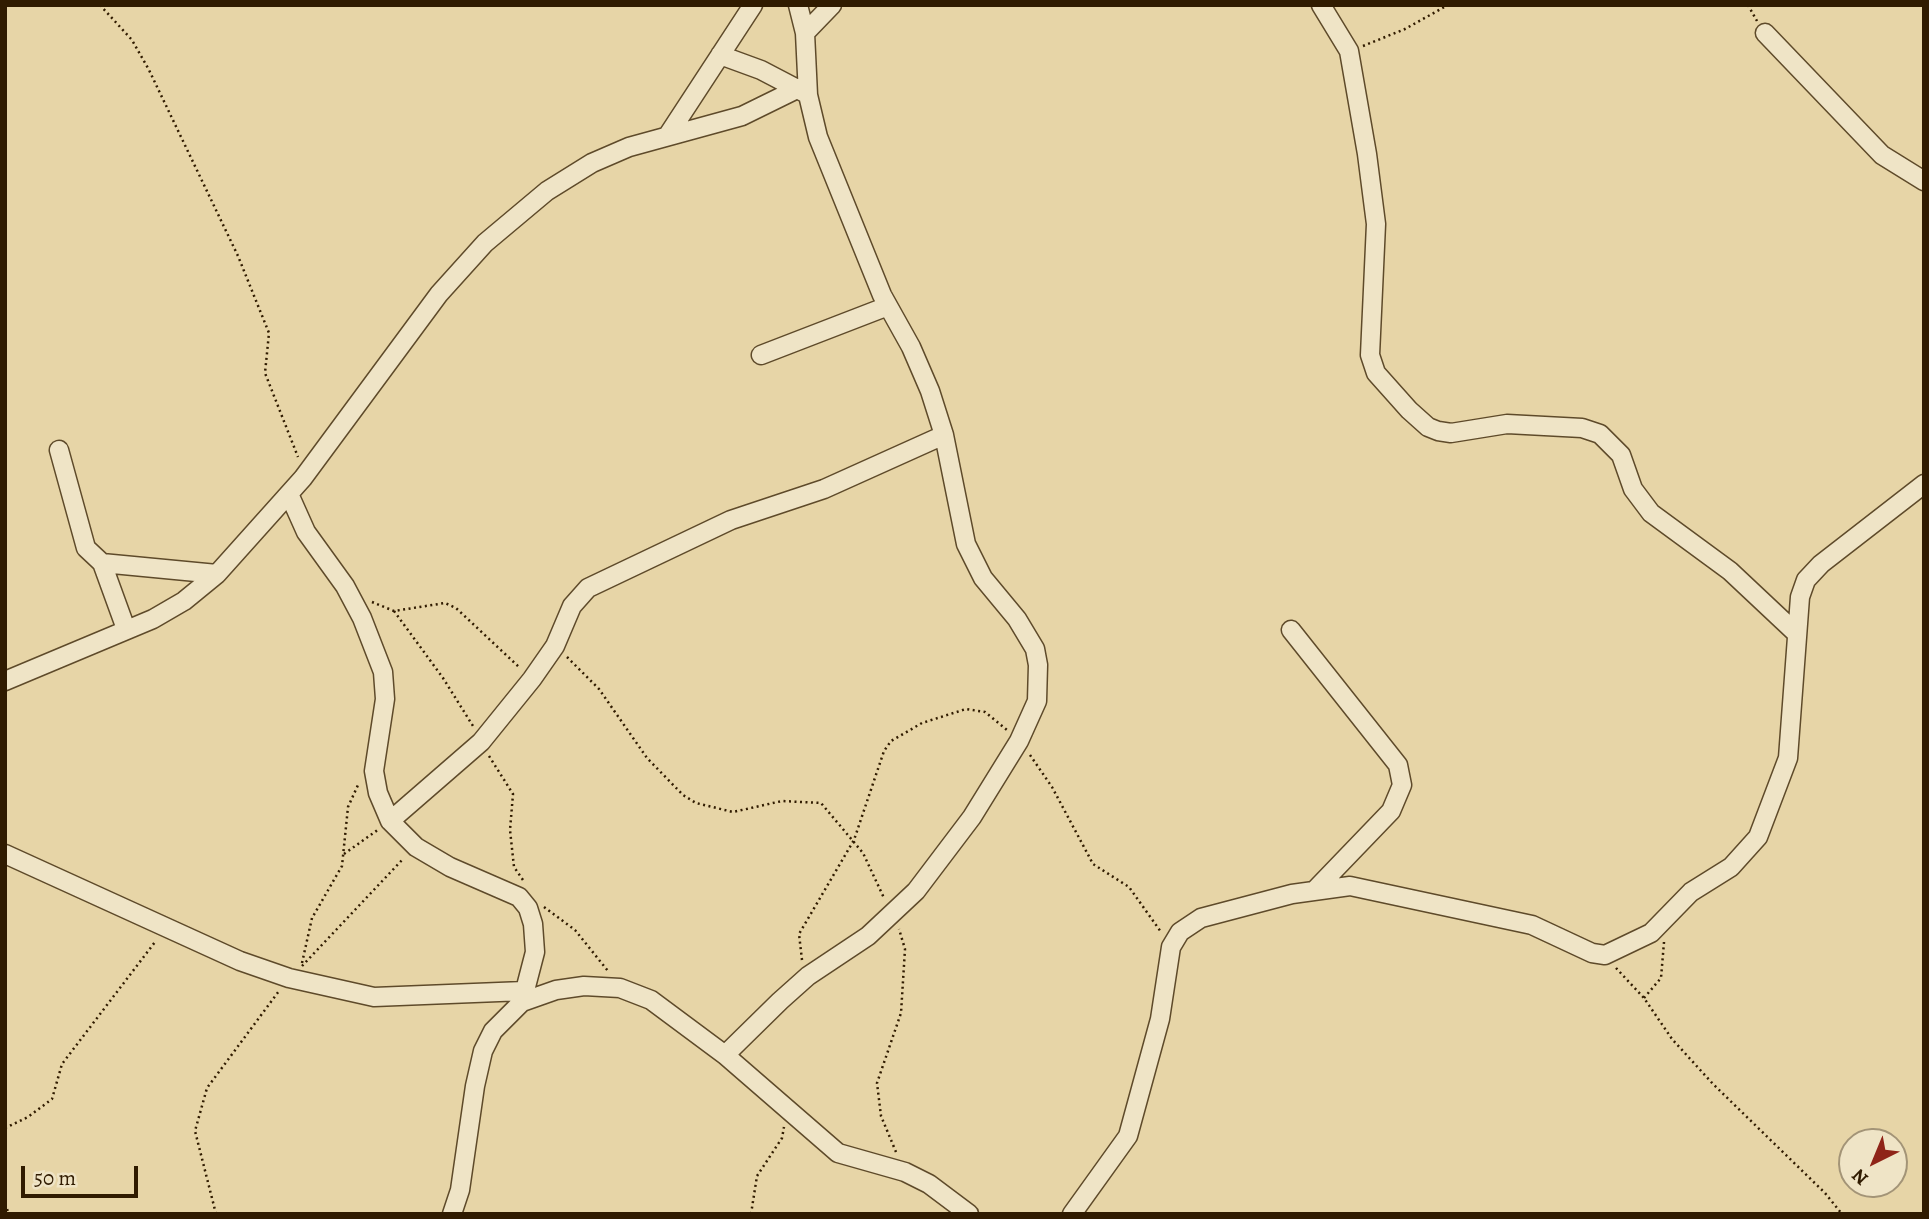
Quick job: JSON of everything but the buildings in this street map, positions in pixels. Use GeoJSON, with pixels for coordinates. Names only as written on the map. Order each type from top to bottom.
{"type":"FeatureCollection","features":[{"type":"Feature","properties":{"kind":"street"},"geometry":{"type":"LineString","coordinates":[[668,135],[753,5]]}},
{"type":"Feature","properties":{"kind":"street"},"geometry":{"type":"LineString","coordinates":[[726,1055],[808,976],[868,936],[916,891],[972,817],[1019,741],[1037,701],[1038,665],[1035,649],[1017,619],[982,578],[966,544],[943,435],[925,380],[888,306],[836,184],[802,92],[805,33],[798,5]]}},
{"type":"Feature","properties":{"kind":"street"},"geometry":{"type":"LineString","coordinates":[[805,33],[832,5]]}},
{"type":"Feature","properties":{"kind":"street"},"geometry":{"type":"LineString","coordinates":[[1321,5],[1349,51],[1376,224],[1370,355],[1377,373],[1409,410],[1428,427],[1438,431],[1464,431],[1507,424],[1582,428],[1600,434],[1621,455],[1633,489],[1651,513],[1730,571],[1796,634]]}},
{"type":"Feature","properties":{"kind":"street"},"geometry":{"type":"LineString","coordinates":[[1765,33],[1882,155],[1924,181]]}},
{"type":"Feature","properties":{"kind":"street"},"geometry":{"type":"LineString","coordinates":[[720,55],[761,70],[802,92]]}},
{"type":"Feature","properties":{"kind":"street"},"geometry":{"type":"LineString","coordinates":[[5,681],[184,601],[217,574],[303,478],[439,294],[485,243],[547,191],[592,163],[629,147],[742,116],[802,92]]}},
{"type":"Feature","properties":{"kind":"street"},"geometry":{"type":"LineString","coordinates":[[761,355],[888,306]]}},
{"type":"Feature","properties":{"kind":"street"},"geometry":{"type":"LineString","coordinates":[[390,821],[481,742],[555,646],[572,606],[588,588],[616,572],[731,520],[824,489],[943,435]]}},
{"type":"Feature","properties":{"kind":"street"},"geometry":{"type":"LineString","coordinates":[[59,450],[86,548],[102,563],[126,629]]}},
{"type":"Feature","properties":{"kind":"street"},"geometry":{"type":"LineString","coordinates":[[1072,1214],[1116,1154],[1131,1127],[1160,1019],[1171,947],[1180,932],[1201,918],[1315,890],[1350,886],[1532,925],[1592,953],[1605,955],[1651,933],[1691,892],[1731,867],[1758,837],[1788,758],[1796,634],[1800,597],[1806,580],[1821,564],[1924,484]]}},
{"type":"Feature","properties":{"kind":"street"},"geometry":{"type":"LineString","coordinates":[[289,494],[306,532],[345,586],[362,618],[383,671],[385,699],[374,771],[378,793],[390,821],[416,847],[450,867],[519,897],[528,908],[533,924],[535,952],[523,996],[493,1031],[483,1051],[460,1190],[452,1214]]}},
{"type":"Feature","properties":{"kind":"street"},"geometry":{"type":"LineString","coordinates":[[102,563],[217,574]]}},
{"type":"Feature","properties":{"kind":"street"},"geometry":{"type":"LineString","coordinates":[[1291,630],[1398,765],[1402,785],[1391,811],[1315,890]]}},
{"type":"Feature","properties":{"kind":"street"},"geometry":{"type":"LineString","coordinates":[[5,854],[166,928],[374,997],[523,996],[584,986],[620,988],[650,1000],[726,1055],[782,1107],[838,1153],[898,1170],[929,1184],[969,1214]]}},
{"type":"Feature","properties":{"kind":"path"},"geometry":{"type":"LineString","coordinates":[[100,5],[132,40],[149,70],[238,256],[269,333],[265,373],[293,441],[303,478]]}},
{"type":"Feature","properties":{"kind":"path"},"geometry":{"type":"LineString","coordinates":[[1349,51],[1405,29],[1448,5]]}},
{"type":"Feature","properties":{"kind":"path"},"geometry":{"type":"LineString","coordinates":[[345,586],[394,611],[443,678],[513,794],[510,830],[514,867],[527,885]]}},
{"type":"Feature","properties":{"kind":"path"},"geometry":{"type":"LineString","coordinates":[[394,611],[445,603],[456,608],[532,679]]}},
{"type":"Feature","properties":{"kind":"path"},"geometry":{"type":"LineString","coordinates":[[555,646],[599,689],[647,758],[682,795],[696,803],[733,812],[782,801],[821,803],[854,840],[892,916],[905,949],[901,1013],[877,1083],[881,1116],[897,1154],[898,1170]]}},
{"type":"Feature","properties":{"kind":"path"},"geometry":{"type":"LineString","coordinates":[[808,976],[799,949],[799,934],[854,840],[884,751],[891,741],[922,723],[966,709],[985,712],[1019,741],[1052,787],[1093,864],[1129,887],[1140,899],[1171,947]]}},
{"type":"Feature","properties":{"kind":"path"},"geometry":{"type":"LineString","coordinates":[[295,972],[312,918],[341,866],[348,807],[360,782],[374,771]]}},
{"type":"Feature","properties":{"kind":"path"},"geometry":{"type":"LineString","coordinates":[[344,854],[390,821]]}},
{"type":"Feature","properties":{"kind":"path"},"geometry":{"type":"LineString","coordinates":[[216,1214],[195,1130],[206,1088],[295,972],[386,874],[416,847]]}},
{"type":"Feature","properties":{"kind":"path"},"geometry":{"type":"LineString","coordinates":[[540,904],[575,930],[620,988]]}},
{"type":"Feature","properties":{"kind":"path"},"geometry":{"type":"LineString","coordinates":[[1644,998],[1661,978],[1665,919]]}},
{"type":"Feature","properties":{"kind":"path"},"geometry":{"type":"LineString","coordinates":[[5,1128],[28,1118],[52,1099],[62,1064],[166,928]]}},
{"type":"Feature","properties":{"kind":"path"},"geometry":{"type":"LineString","coordinates":[[1605,955],[1644,998],[1672,1039],[1713,1084],[1825,1193],[1842,1214]]}},
{"type":"Feature","properties":{"kind":"path"},"geometry":{"type":"LineString","coordinates":[[751,1214],[757,1176],[782,1138],[782,1107]]}},
{"type":"Feature","properties":{"kind":"path"},"geometry":{"type":"LineString","coordinates":[[5,1204],[9,1214]]}}]}
